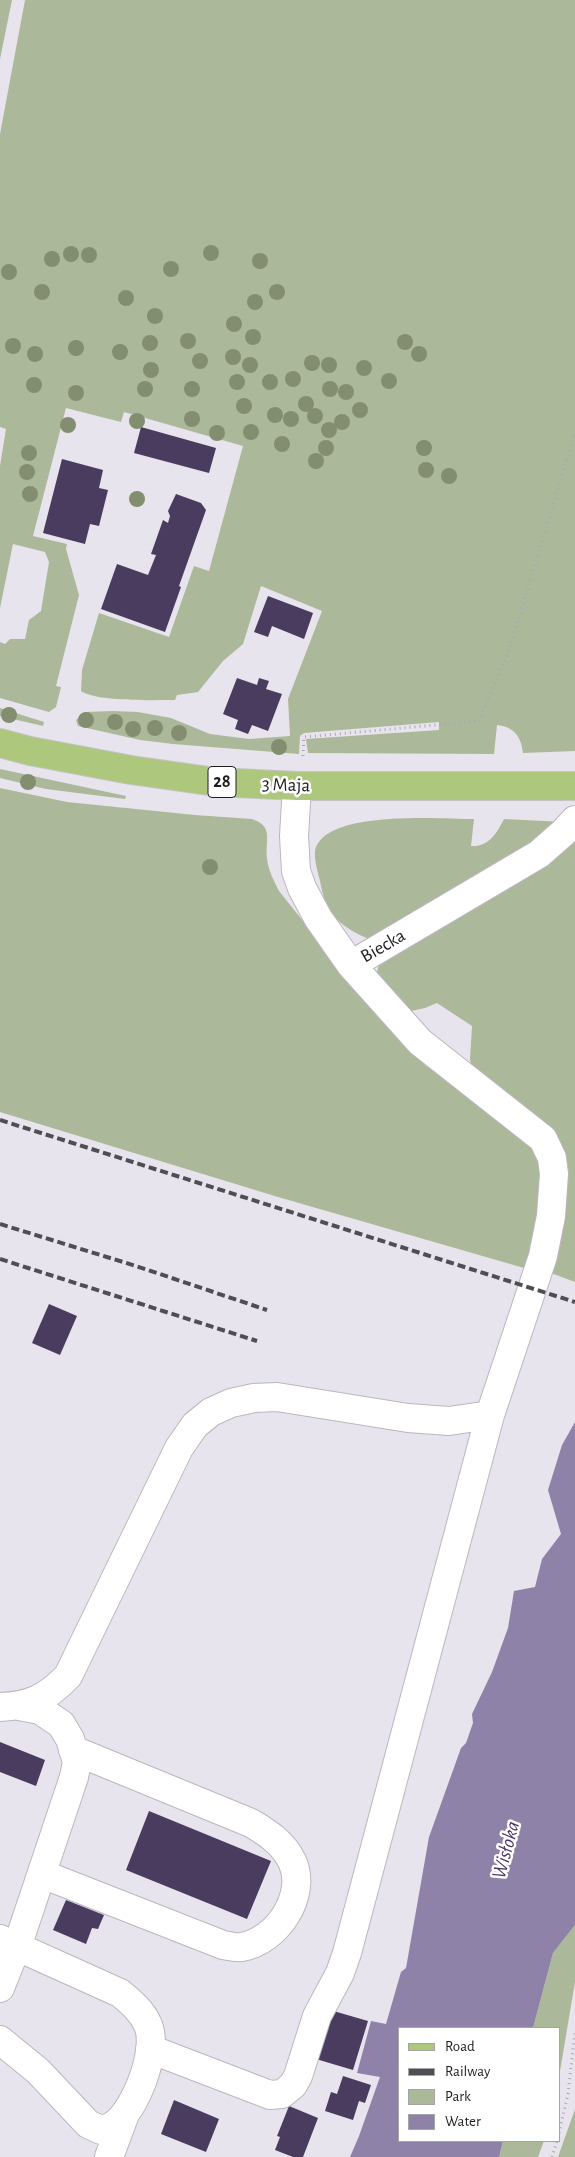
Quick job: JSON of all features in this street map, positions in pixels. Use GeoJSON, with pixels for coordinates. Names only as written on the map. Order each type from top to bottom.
{"type":"FeatureCollection","features":[{"type":"Feature","properties":{"kind":"main road","name":"3 Maja"},"geometry":{"type":"LineString","coordinates":[[0,743],[30,751],[140,771],[216,782],[297,786],[575,786]]}},
{"type":"Feature","properties":{"kind":"street","name":"Biecka"},"geometry":{"type":"LineString","coordinates":[[297,786],[294,836],[296,872],[310,906],[352,965],[539,854],[575,820]]}},
{"type":"Feature","properties":{"kind":"street"},"geometry":{"type":"LineString","coordinates":[[150,2049],[270,2095],[282,2094],[293,2085],[298,2076],[312,2030],[323,2003],[340,1973],[347,1953],[490,1415],[543,1256],[554,1194],[552,1158],[543,1139],[536,1131],[496,1103],[420,1042],[352,965]]}},
{"type":"Feature","properties":{"kind":"street"},"geometry":{"type":"LineString","coordinates":[[10,1707],[36,1701],[56,1689],[68,1676],[179,1448],[195,1425],[211,1412],[231,1403],[254,1398],[276,1397],[408,1418],[448,1421],[490,1415]]}},
{"type":"Feature","properties":{"kind":"street"},"geometry":{"type":"LineString","coordinates":[[0,1988],[9,1942],[42,1874],[74,1777],[77,1762],[70,1739],[61,1724],[40,1710],[10,1707]]}},
{"type":"Feature","properties":{"kind":"street"},"geometry":{"type":"LineString","coordinates":[[42,1874],[223,1945],[242,1947],[262,1939],[273,1931],[286,1913],[294,1896],[296,1880],[293,1863],[283,1847],[269,1834],[251,1823],[73,1750]]}},
{"type":"Feature","properties":{"kind":"street"},"geometry":{"type":"LineString","coordinates":[[9,1942],[120,1993],[135,2005],[149,2026],[150,2049],[146,2072],[125,2114],[109,2157]]}},
{"type":"Feature","properties":{"kind":"street"},"geometry":{"type":"LineString","coordinates":[[0,2040],[38,2071],[88,2124],[101,2130],[113,2126],[125,2114]]}},
{"type":"Feature","properties":{"kind":"path"},"geometry":{"type":"LineString","coordinates":[[303,757],[304,737],[479,721],[510,647],[575,433]]}},
{"type":"Feature","properties":{"kind":"path"},"geometry":{"type":"LineString","coordinates":[[560,2129],[568,2094],[575,2032]]}},
{"type":"Feature","properties":{"kind":"path"},"geometry":{"type":"LineString","coordinates":[[552,2157],[557,2142]]}},
{"type":"Feature","properties":{"kind":"green space"},"geometry":{"type":"Polygon","coordinates":[[[0,0],[12,0],[0,59],[0,0]]]}},
{"type":"Feature","properties":{"kind":"green space"},"geometry":{"type":"Polygon","coordinates":[[[25,0],[575,0],[575,751],[523,753],[516,733],[508,728],[497,725],[494,754],[308,753],[306,739],[439,730],[439,722],[304,733],[300,736],[299,754],[140,740],[78,726],[76,720],[85,712],[138,712],[171,718],[210,734],[249,739],[290,736],[288,699],[322,611],[261,586],[243,644],[223,661],[198,692],[177,695],[175,700],[140,700],[112,699],[89,695],[81,691],[82,670],[99,613],[169,637],[194,566],[209,571],[243,446],[124,412],[121,422],[66,408],[33,536],[67,544],[66,549],[79,595],[56,686],[61,687],[56,707],[49,712],[0,698],[0,642],[5,644],[10,639],[25,639],[29,620],[41,611],[49,562],[45,552],[13,544],[0,608],[0,466],[6,429],[0,427],[0,134],[25,0]]]}},
{"type":"Feature","properties":{"kind":"green space"},"geometry":{"type":"Polygon","coordinates":[[[0,708],[44,722],[43,726],[0,716],[0,708]]]}},
{"type":"Feature","properties":{"kind":"green space"},"geometry":{"type":"Polygon","coordinates":[[[0,769],[126,796],[125,799],[46,789],[0,778],[0,769]]]}},
{"type":"Feature","properties":{"kind":"green space"},"geometry":{"type":"Polygon","coordinates":[[[0,788],[67,802],[252,819],[259,822],[266,830],[267,858],[279,891],[394,1035],[426,1066],[526,1131],[545,1162],[531,1270],[278,1197],[0,1112],[0,788]]]}},
{"type":"Feature","properties":{"kind":"green space"},"geometry":{"type":"Polygon","coordinates":[[[412,818],[474,819],[471,846],[488,842],[504,819],[564,822],[548,841],[371,940],[343,925],[331,912],[323,893],[315,858],[315,851],[323,838],[339,828],[360,822],[412,818]]]}},
{"type":"Feature","properties":{"kind":"green space"},"geometry":{"type":"Polygon","coordinates":[[[575,832],[575,1282],[551,1273],[565,1188],[473,1074],[470,1059],[472,1026],[437,1003],[411,1011],[379,982],[377,972],[382,954],[575,832]]]}},
{"type":"Feature","properties":{"kind":"green space"},"geometry":{"type":"Polygon","coordinates":[[[575,1925],[575,1982],[560,2071],[560,2027],[533,2027],[553,1953],[575,1925]]]}},
{"type":"Feature","properties":{"kind":"green space"},"geometry":{"type":"Polygon","coordinates":[[[575,2109],[575,2157],[558,2157],[575,2109]]]}},
{"type":"Feature","properties":{"kind":"green space"},"geometry":{"type":"Polygon","coordinates":[[[503,2142],[544,2142],[538,2157],[499,2157],[503,2142]]]}},
{"type":"Feature","properties":{"kind":"water","name":"Wisłoka"},"geometry":{"type":"Polygon","coordinates":[[[575,1422],[575,1925],[553,1953],[533,2027],[398,2027],[398,2142],[503,2142],[499,2157],[350,2157],[380,2077],[357,2073],[371,2021],[386,2024],[401,1972],[406,1968],[429,1837],[461,1748],[466,1743],[473,1723],[472,1714],[492,1672],[508,1628],[514,1591],[535,1587],[542,1559],[561,1534],[548,1490],[562,1445],[575,1422]]]}},
{"type":"Feature","properties":{"kind":"building"},"geometry":{"type":"Polygon","coordinates":[[[141,427],[216,448],[209,473],[134,453],[141,427]]]}},
{"type":"Feature","properties":{"kind":"building"},"geometry":{"type":"Polygon","coordinates":[[[62,459],[103,470],[99,488],[108,490],[99,526],[90,524],[85,544],[43,533],[62,459]]]}},
{"type":"Feature","properties":{"kind":"building"},"geometry":{"type":"Polygon","coordinates":[[[176,494],[201,503],[206,510],[165,632],[101,609],[117,564],[148,575],[156,555],[151,554],[163,520],[168,523],[170,516],[168,511],[176,494]]]}},
{"type":"Feature","properties":{"kind":"building"},"geometry":{"type":"Polygon","coordinates":[[[268,596],[313,613],[304,639],[272,626],[268,637],[254,632],[268,596]]]}},
{"type":"Feature","properties":{"kind":"building"},"geometry":{"type":"Polygon","coordinates":[[[237,678],[257,685],[259,678],[269,681],[266,689],[282,694],[268,731],[252,725],[248,734],[235,729],[238,720],[223,714],[237,678]]]}},
{"type":"Feature","properties":{"kind":"building"},"geometry":{"type":"Polygon","coordinates":[[[49,1304],[77,1316],[60,1355],[32,1343],[49,1304]]]}},
{"type":"Feature","properties":{"kind":"building"},"geometry":{"type":"Polygon","coordinates":[[[0,1742],[45,1760],[36,1786],[0,1772],[0,1742]]]}},
{"type":"Feature","properties":{"kind":"building"},"geometry":{"type":"Polygon","coordinates":[[[149,1811],[271,1861],[247,1919],[126,1870],[149,1811]]]}},
{"type":"Feature","properties":{"kind":"building"},"geometry":{"type":"Polygon","coordinates":[[[66,1900],[104,1915],[98,1929],[92,1928],[86,1944],[53,1930],[66,1900]]]}},
{"type":"Feature","properties":{"kind":"building"},"geometry":{"type":"Polygon","coordinates":[[[330,2010],[368,2021],[353,2070],[316,2059],[330,2010]]]}},
{"type":"Feature","properties":{"kind":"building"},"geometry":{"type":"Polygon","coordinates":[[[343,2076],[371,2085],[365,2103],[359,2101],[353,2120],[325,2111],[331,2092],[337,2094],[343,2076]]]}},
{"type":"Feature","properties":{"kind":"building"},"geometry":{"type":"Polygon","coordinates":[[[174,2100],[219,2119],[206,2152],[161,2134],[174,2100]]]}},
{"type":"Feature","properties":{"kind":"building"},"geometry":{"type":"Polygon","coordinates":[[[289,2106],[318,2118],[303,2157],[293,2157],[275,2150],[280,2137],[277,2136],[289,2106]]]}},
{"type":"Feature","properties":{"kind":"railway"},"geometry":{"type":"LineString","coordinates":[[0,1120],[575,1302]]}},
{"type":"Feature","properties":{"kind":"railway"},"geometry":{"type":"LineString","coordinates":[[0,1224],[136,1266],[267,1310]]}},
{"type":"Feature","properties":{"kind":"railway"},"geometry":{"type":"LineString","coordinates":[[0,1259],[257,1341]]}}]}
